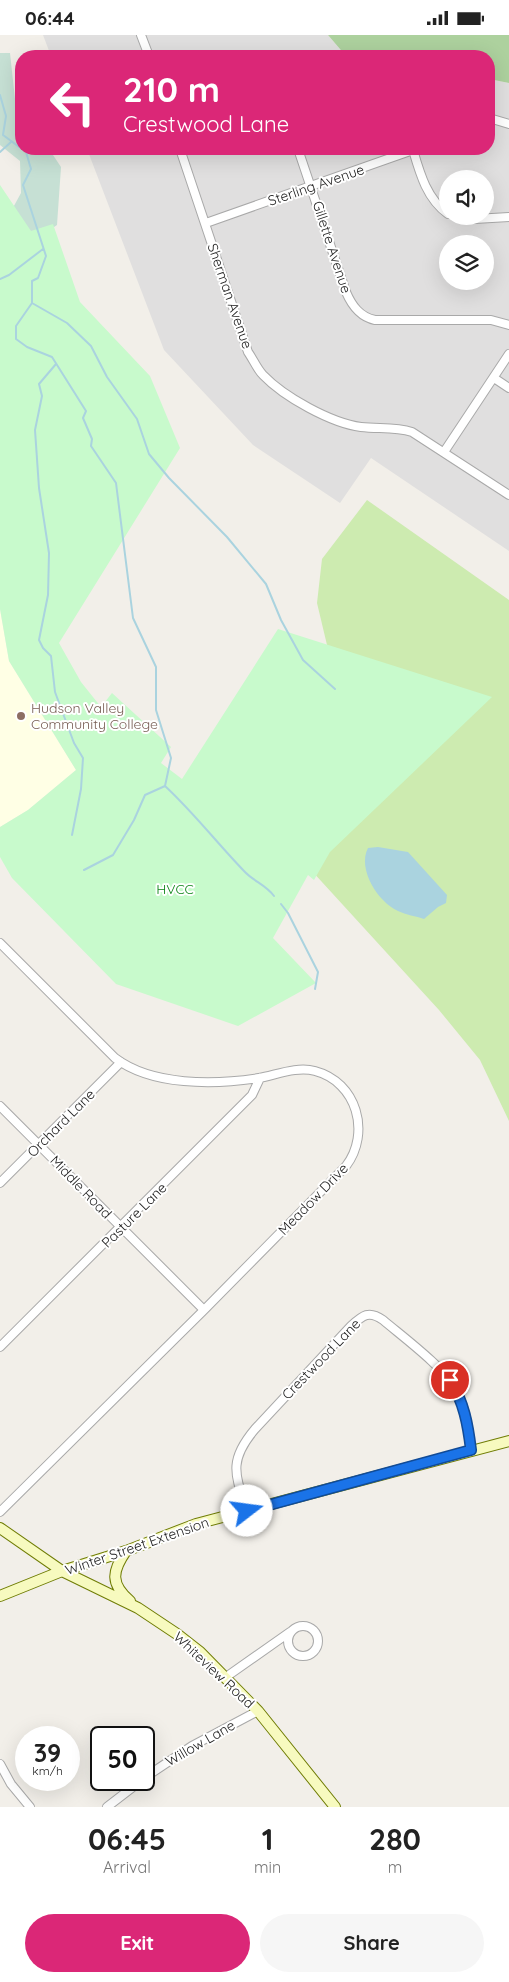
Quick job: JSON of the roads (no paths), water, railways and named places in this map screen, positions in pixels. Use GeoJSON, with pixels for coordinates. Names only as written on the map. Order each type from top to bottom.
{"type":"FeatureCollection","features":[{"type":"Feature","properties":{"kind":"main road","name":"Winter Street Extension"},"geometry":{"type":"LineString","coordinates":[[0,1596],[62,1571],[126,1551],[196,1524],[509,1441]]}},
{"type":"Feature","properties":{"kind":"main road","name":"Whiteview Road"},"geometry":{"type":"LineString","coordinates":[[0,1528],[62,1571],[138,1608],[177,1634],[226,1677],[258,1711],[335,1807]]}},
{"type":"Feature","properties":{"kind":"main road"},"geometry":{"type":"LineString","coordinates":[[126,1551],[116,1567],[116,1584],[121,1593],[138,1608]]}},
{"type":"Feature","properties":{"kind":"street"},"geometry":{"type":"LineString","coordinates":[[142,35],[147,50]]}},
{"type":"Feature","properties":{"kind":"street"},"geometry":{"type":"LineString","coordinates":[[495,120],[509,124]]}},
{"type":"Feature","properties":{"kind":"street","name":"Sherman Avenue"},"geometry":{"type":"LineString","coordinates":[[182,155],[248,352],[262,375],[299,402],[345,424],[362,427],[400,428],[412,432],[509,495]]}},
{"type":"Feature","properties":{"kind":"street","name":"Gillette Avenue"},"geometry":{"type":"LineString","coordinates":[[300,155],[350,303],[361,314],[375,320],[491,320],[509,325]]}},
{"type":"Feature","properties":{"kind":"street","name":"Sterling Avenue"},"geometry":{"type":"LineString","coordinates":[[206,223],[400,155]]}},
{"type":"Feature","properties":{"kind":"street","name":"Sterling Avenue"},"geometry":{"type":"LineString","coordinates":[[416,155],[428,192],[439,208]]}},
{"type":"Feature","properties":{"kind":"street"},"geometry":{"type":"LineString","coordinates":[[494,218],[509,217]]}},
{"type":"Feature","properties":{"kind":"street"},"geometry":{"type":"LineString","coordinates":[[444,452],[509,354]]}},
{"type":"Feature","properties":{"kind":"street"},"geometry":{"type":"LineString","coordinates":[[494,378],[509,388]]}},
{"type":"Feature","properties":{"kind":"street","name":"Meadow Drive"},"geometry":{"type":"LineString","coordinates":[[0,943],[121,1063],[162,1078],[223,1082],[306,1070],[316,1071],[338,1083],[346,1090],[355,1107],[359,1130],[355,1149],[346,1166],[0,1512]]}},
{"type":"Feature","properties":{"kind":"street","name":"Orchard Lane"},"geometry":{"type":"LineString","coordinates":[[0,1183],[121,1063]]}},
{"type":"Feature","properties":{"kind":"street","name":"Pasture Lane"},"geometry":{"type":"LineString","coordinates":[[0,1347],[252,1095],[260,1078]]}},
{"type":"Feature","properties":{"kind":"street","name":"Middle Road"},"geometry":{"type":"LineString","coordinates":[[0,1106],[204,1310]]}},
{"type":"Feature","properties":{"kind":"street","name":"Crestwood Lane"},"geometry":{"type":"LineString","coordinates":[[247,1511],[235,1470],[236,1459],[243,1447],[261,1422],[362,1316],[371,1314],[383,1320],[450,1380],[462,1402],[468,1425],[471,1450]]}},
{"type":"Feature","properties":{"kind":"street"},"geometry":{"type":"LineString","coordinates":[[226,1677],[294,1629],[304,1626],[313,1629],[316,1633],[318,1643],[314,1652],[305,1656],[296,1654],[289,1647],[290,1632]]}},
{"type":"Feature","properties":{"kind":"street","name":"Willow Lane"},"geometry":{"type":"LineString","coordinates":[[155,1771],[184,1751],[258,1711]]}},
{"type":"Feature","properties":{"kind":"street"},"geometry":{"type":"LineString","coordinates":[[0,1764],[11,1784],[30,1807]]}},
{"type":"Feature","properties":{"kind":"street","name":"Willow Lane"},"geometry":{"type":"LineString","coordinates":[[106,1807],[127,1791]]}},
{"type":"Feature","properties":{"kind":"water"},"geometry":{"type":"Polygon","coordinates":[[[378,847],[408,852],[447,895],[446,903],[424,919],[391,907],[377,893],[367,875],[365,856],[368,848],[378,847]]]}},
{"type":"Feature","properties":{"kind":"waterway"},"geometry":{"type":"LineString","coordinates":[[0,95],[6,116],[3,135],[15,144]]}},
{"type":"Feature","properties":{"kind":"waterway"},"geometry":{"type":"LineString","coordinates":[[0,152],[11,142]]}},
{"type":"Feature","properties":{"kind":"waterway"},"geometry":{"type":"LineString","coordinates":[[27,155],[31,169],[23,185],[46,256],[38,278],[32,281],[32,303],[16,326],[16,339],[27,347],[52,357],[86,411],[83,418],[92,439],[91,446],[116,483],[133,618],[156,667],[156,710],[171,758],[165,786],[244,871],[274,896]]}},
{"type":"Feature","properties":{"kind":"waterway"},"geometry":{"type":"LineString","coordinates":[[0,279],[9,275],[43,249]]}},
{"type":"Feature","properties":{"kind":"waterway"},"geometry":{"type":"LineString","coordinates":[[32,303],[67,323],[91,346],[107,377],[137,419],[149,454],[169,478],[227,537],[266,584],[281,620],[303,660],[335,689]]}},
{"type":"Feature","properties":{"kind":"waterway"},"geometry":{"type":"LineString","coordinates":[[56,364],[39,384],[42,396],[35,430],[39,488],[49,553],[48,595],[39,640],[43,648],[51,656],[55,692],[74,743],[83,758],[81,789],[72,835]]}},
{"type":"Feature","properties":{"kind":"waterway"},"geometry":{"type":"LineString","coordinates":[[84,870],[113,855],[134,820],[145,795],[165,786]]}},
{"type":"Feature","properties":{"kind":"waterway"},"geometry":{"type":"LineString","coordinates":[[281,904],[288,913],[318,972],[315,989]]}},
{"type":"Feature","properties":{"kind":"place","name":"Hudson Valley Community College"},"geometry":{"type":"Point","coordinates":[21,716]}},
{"type":"Feature","properties":{"kind":"park label","name":"HVCC"},"geometry":{"type":"Point","coordinates":[175,889]}}]}
